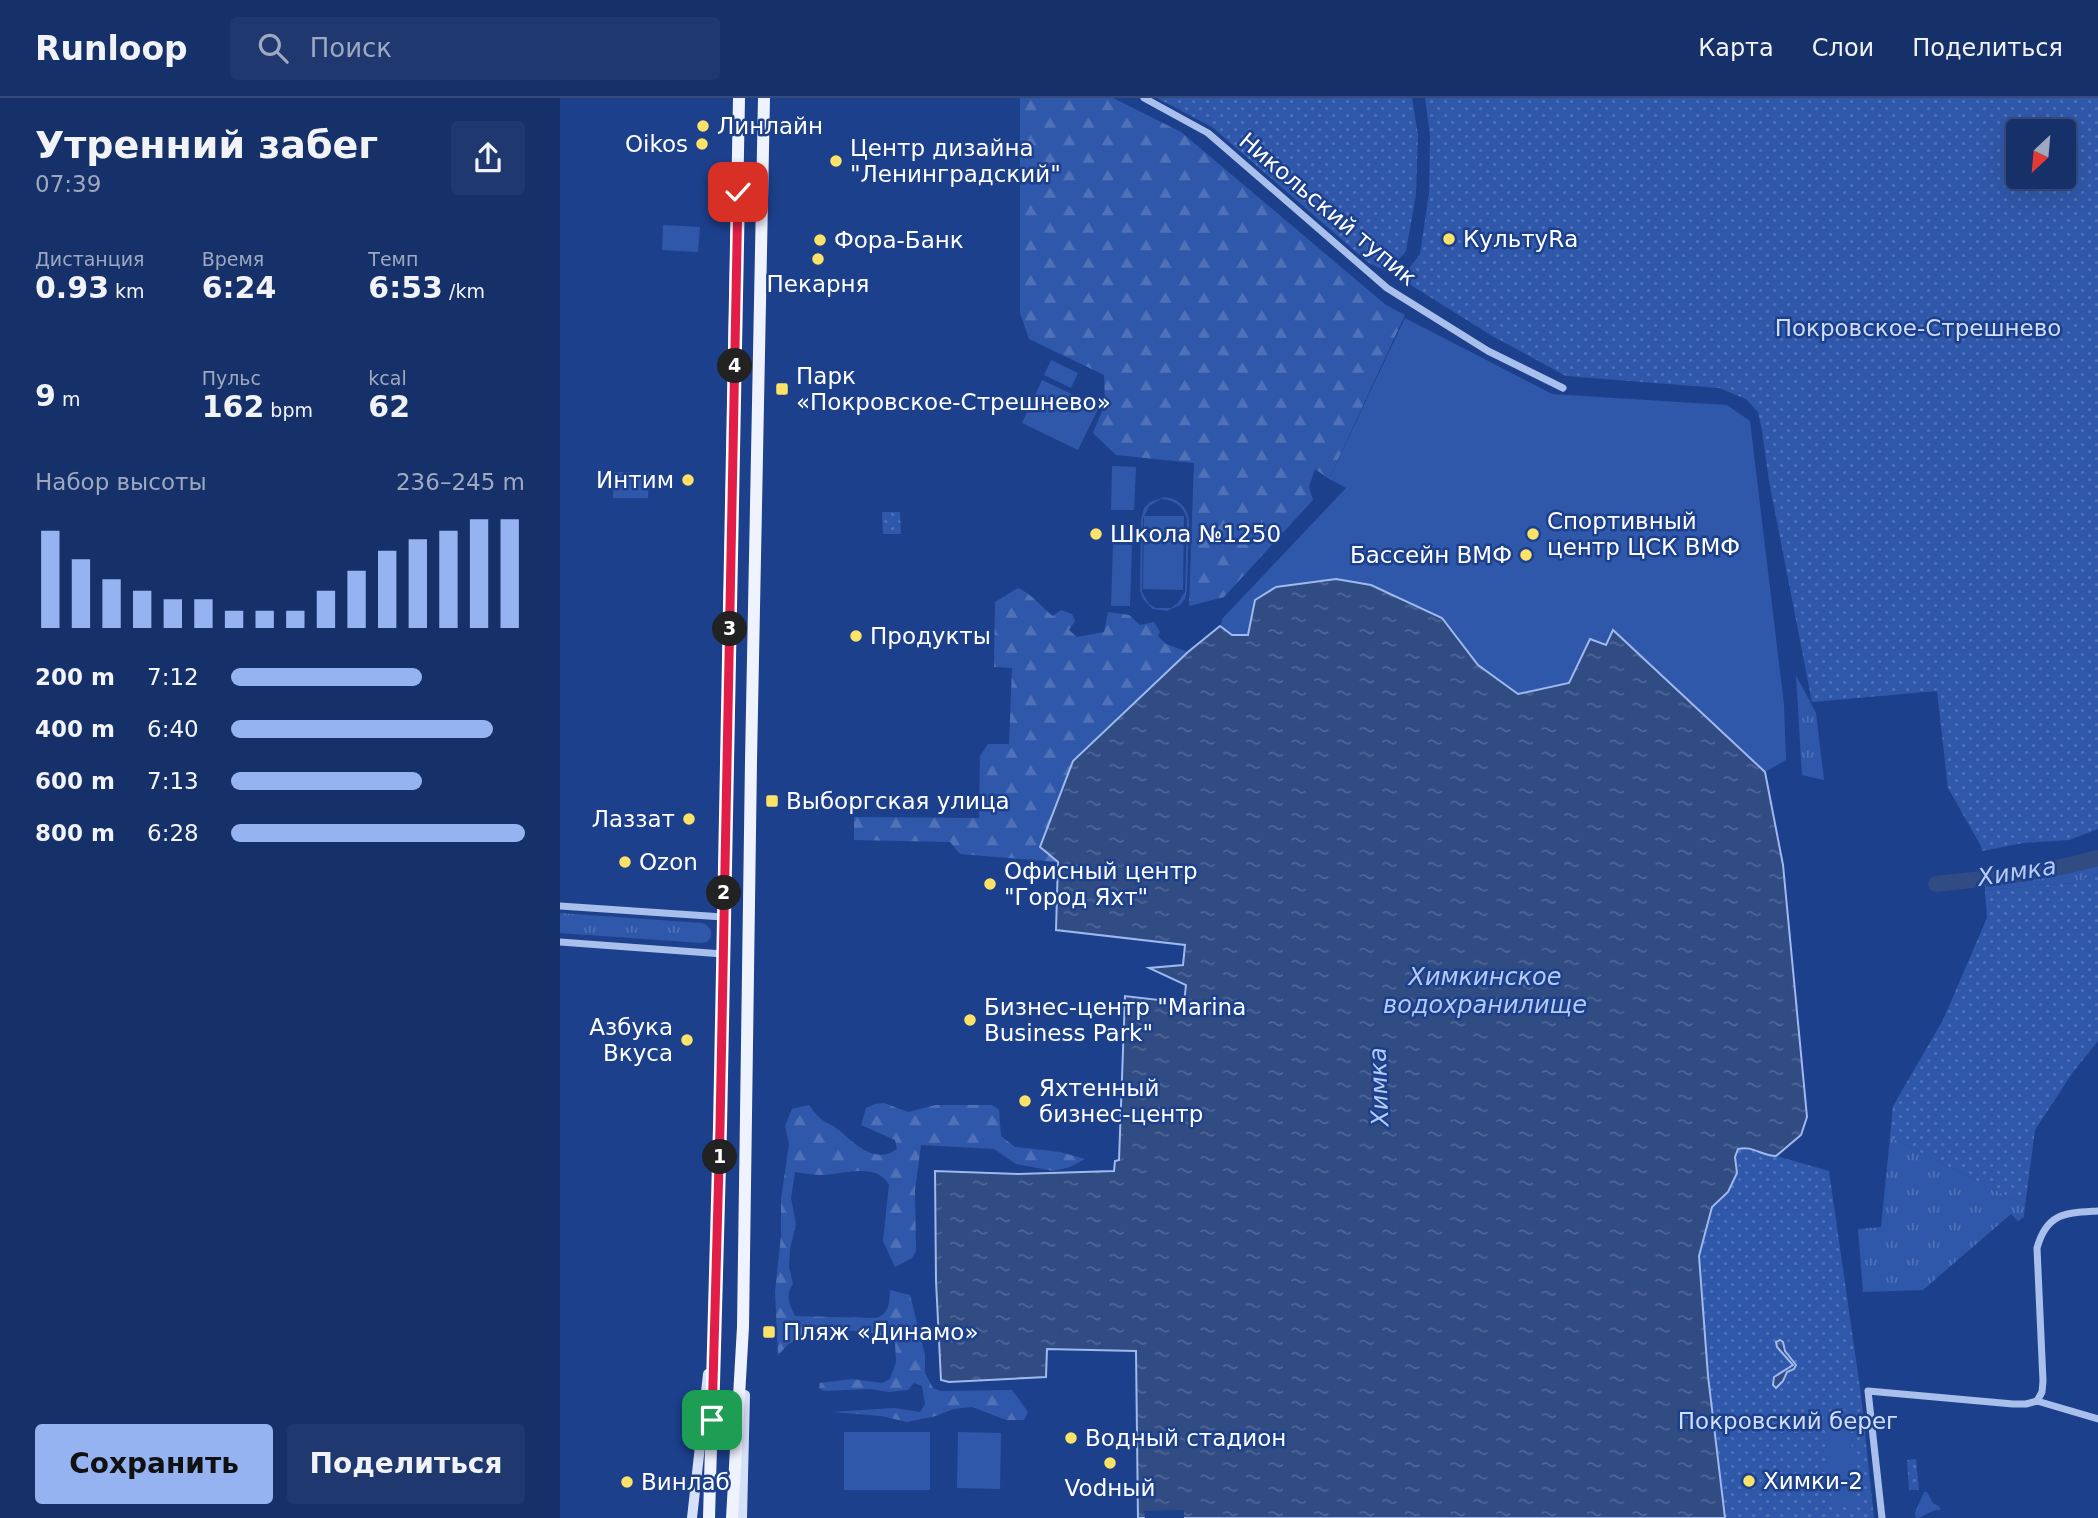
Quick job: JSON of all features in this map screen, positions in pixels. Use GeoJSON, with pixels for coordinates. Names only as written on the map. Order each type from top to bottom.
{"type":"FeatureCollection","features":[{"type":"Feature","properties":{"kind":"main road"},"geometry":{"type":"LineString","coordinates":[[709,1518],[716,1322],[739,98]]}},
{"type":"Feature","properties":{"kind":"main road"},"geometry":{"type":"LineString","coordinates":[[741,1518],[745,1438],[743,1327],[751,734],[764,98]]}},
{"type":"Feature","properties":{"kind":"main road"},"geometry":{"type":"LineString","coordinates":[[692,1518],[716,1322]]}},
{"type":"Feature","properties":{"kind":"main road"},"geometry":{"type":"LineString","coordinates":[[732,1518],[743,1327]]}},
{"type":"Feature","properties":{"kind":"street","name":"Никольский тупик"},"geometry":{"type":"LineString","coordinates":[[1144,98],[1208,133],[1387,288],[1488,351],[1563,388]]}},
{"type":"Feature","properties":{"kind":"street"},"geometry":{"type":"LineString","coordinates":[[560,906],[723,917]]}},
{"type":"Feature","properties":{"kind":"street"},"geometry":{"type":"LineString","coordinates":[[560,942],[723,954]]}},
{"type":"Feature","properties":{"kind":"street"},"geometry":{"type":"LineString","coordinates":[[2037,1401],[2042,1392],[2043,1381],[2037,1248],[2041,1234],[2055,1217],[2098,1211]]}},
{"type":"Feature","properties":{"kind":"street"},"geometry":{"type":"LineString","coordinates":[[1882,1518],[1868,1391],[2013,1404],[2037,1401],[2098,1419]]}},
{"type":"Feature","properties":{"kind":"green space"},"geometry":{"type":"Polygon","coordinates":[[[1020,98],[1113,98],[1181,132],[1386,305],[1405,315],[1329,479],[1315,469],[1309,487],[1313,500],[1224,597],[1189,606],[1194,463],[1116,455],[1093,433],[1105,404],[1104,375],[1029,339],[1020,313],[1020,98]]]}},
{"type":"Feature","properties":{"kind":"green space"},"geometry":{"type":"Polygon","coordinates":[[[1157,98],[1412,98],[1418,135],[1416,194],[1406,251],[1388,272],[1369,263],[1212,127],[1157,98]]]}},
{"type":"Feature","properties":{"kind":"green space","name":"Покровское-Стрешнево"},"geometry":{"type":"Polygon","coordinates":[[[1425,98],[2098,98],[2098,829],[2069,840],[2023,843],[1982,851],[1948,788],[1937,691],[1812,702],[1758,412],[1746,399],[1719,388],[1566,376],[1494,337],[1401,279],[1420,254],[1429,193],[1430,136],[1425,98]]]}},
{"type":"Feature","properties":{"kind":"green space"},"geometry":{"type":"Polygon","coordinates":[[[663,225],[700,227],[698,252],[662,250],[663,225]]]}},
{"type":"Feature","properties":{"kind":"green space","name":"Спортивный центр ЦСК ВМФ"},"geometry":{"type":"Polygon","coordinates":[[[1405,318],[1552,394],[1727,405],[1750,421],[1784,705],[1786,760],[1765,772],[1613,631],[1606,645],[1590,639],[1569,683],[1518,694],[1478,665],[1442,618],[1255,601],[1248,635],[1232,635],[1221,626],[1222,619],[1346,488],[1329,479],[1405,318]]]}},
{"type":"Feature","properties":{"kind":"green space"},"geometry":{"type":"Polygon","coordinates":[[[1051,360],[1078,373],[1071,388],[1044,375],[1051,360]]]}},
{"type":"Feature","properties":{"kind":"green space"},"geometry":{"type":"Polygon","coordinates":[[[1042,380],[1099,407],[1078,450],[1022,423],[1042,380]]]}},
{"type":"Feature","properties":{"kind":"green space"},"geometry":{"type":"Polygon","coordinates":[[[1112,466],[1136,467],[1134,510],[1111,510],[1112,466]]]}},
{"type":"Feature","properties":{"kind":"green space"},"geometry":{"type":"Polygon","coordinates":[[[614,472],[649,473],[648,498],[613,498],[614,472]]]}},
{"type":"Feature","properties":{"kind":"green space"},"geometry":{"type":"Polygon","coordinates":[[[1165,497],[1174,499],[1184,507],[1189,520],[1187,591],[1180,605],[1167,611],[1153,609],[1143,599],[1140,591],[1141,520],[1144,508],[1150,502],[1165,497]],[[1161,499],[1149,506],[1143,519],[1142,592],[1149,604],[1156,608],[1171,608],[1185,592],[1187,519],[1181,507],[1161,499]]]}},
{"type":"Feature","properties":{"kind":"green space"},"geometry":{"type":"Polygon","coordinates":[[[882,512],[900,512],[901,534],[883,534],[882,512]]]}},
{"type":"Feature","properties":{"kind":"green space"},"geometry":{"type":"Polygon","coordinates":[[[1144,516],[1184,516],[1183,590],[1143,589],[1144,516]]]}},
{"type":"Feature","properties":{"kind":"green space"},"geometry":{"type":"Polygon","coordinates":[[[1113,544],[1132,545],[1130,606],[1111,606],[1113,544]]]}},
{"type":"Feature","properties":{"kind":"green space"},"geometry":{"type":"Polygon","coordinates":[[[1018,588],[1053,616],[1061,610],[1072,614],[1075,621],[1069,630],[1077,637],[1104,632],[1108,612],[1129,615],[1140,625],[1154,622],[1160,632],[1158,636],[1166,644],[1188,652],[1073,761],[1058,862],[960,854],[950,842],[854,840],[854,817],[979,818],[980,756],[988,744],[1009,744],[1012,668],[994,667],[995,602],[1018,588]]]}},
{"type":"Feature","properties":{"kind":"green space"},"geometry":{"type":"Polygon","coordinates":[[[1796,675],[1816,713],[1824,780],[1802,775],[1796,675]]]}},
{"type":"Feature","properties":{"kind":"green space"},"geometry":{"type":"Polygon","coordinates":[[[2098,858],[2098,873],[2074,883],[1985,890],[1985,879],[2098,858]]]}},
{"type":"Feature","properties":{"kind":"green space"},"geometry":{"type":"Polygon","coordinates":[[[2098,873],[2098,1041],[2073,1072],[2035,1130],[2025,1205],[1890,1137],[1893,1106],[1943,1020],[1987,918],[1985,890],[2074,883],[2098,873]]]}},
{"type":"Feature","properties":{"kind":"green space"},"geometry":{"type":"Polygon","coordinates":[[[560,913],[702,923],[710,928],[711,937],[707,942],[701,943],[560,933],[560,913]]]}},
{"type":"Feature","properties":{"kind":"green space"},"geometry":{"type":"Polygon","coordinates":[[[884,1103],[908,1112],[936,1105],[992,1105],[999,1110],[1001,1136],[1015,1147],[1060,1152],[1085,1159],[1070,1167],[1053,1171],[1016,1164],[994,1149],[921,1145],[915,1190],[916,1251],[912,1258],[895,1267],[883,1241],[889,1185],[884,1178],[868,1171],[823,1175],[795,1172],[791,1198],[796,1224],[790,1249],[789,1267],[793,1284],[789,1296],[791,1308],[795,1316],[875,1318],[886,1311],[890,1290],[910,1295],[925,1355],[925,1373],[933,1388],[941,1391],[1012,1390],[1028,1412],[1024,1420],[1006,1420],[972,1407],[953,1409],[936,1416],[907,1422],[881,1416],[832,1412],[894,1408],[920,1412],[925,1404],[922,1386],[914,1383],[908,1390],[889,1392],[870,1389],[824,1391],[819,1388],[820,1383],[852,1379],[882,1383],[890,1379],[896,1362],[895,1343],[874,1333],[843,1331],[812,1335],[789,1344],[778,1356],[775,1292],[781,1236],[781,1199],[789,1144],[785,1126],[792,1109],[809,1105],[822,1120],[866,1151],[881,1155],[897,1149],[895,1140],[861,1125],[866,1108],[884,1103]]]}},
{"type":"Feature","properties":{"kind":"green space"},"geometry":{"type":"Polygon","coordinates":[[[1890,1137],[2025,1205],[2024,1217],[2018,1221],[2011,1214],[1923,1290],[1863,1292],[1858,1229],[1881,1227],[1890,1137]]]}},
{"type":"Feature","properties":{"kind":"green space","name":"Покровский берег"},"geometry":{"type":"Polygon","coordinates":[[[1746,1147],[1829,1171],[1861,1395],[1874,1518],[1725,1518],[1708,1376],[1699,1256],[1712,1207],[1728,1192],[1737,1173],[1735,1157],[1738,1149],[1746,1147]]]}},
{"type":"Feature","properties":{"kind":"green space"},"geometry":{"type":"Polygon","coordinates":[[[1848,1410],[1858,1504],[1833,1507],[1823,1413],[1848,1410]]]}},
{"type":"Feature","properties":{"kind":"green space"},"geometry":{"type":"Polygon","coordinates":[[[844,1432],[930,1432],[930,1490],[844,1490],[844,1432]]]}},
{"type":"Feature","properties":{"kind":"green space"},"geometry":{"type":"Polygon","coordinates":[[[958,1432],[1001,1433],[1000,1489],[957,1488],[958,1432]]]}},
{"type":"Feature","properties":{"kind":"green space"},"geometry":{"type":"Polygon","coordinates":[[[1916,1459],[1919,1490],[1909,1490],[1907,1460],[1916,1459]]]}},
{"type":"Feature","properties":{"kind":"green space"},"geometry":{"type":"Polygon","coordinates":[[[1924,1492],[1927,1492],[1940,1510],[1916,1518],[1915,1513],[1924,1492]]]}},
{"type":"Feature","properties":{"kind":"water","name":"Химкинское водохранилище"},"geometry":{"type":"Polygon","coordinates":[[[1336,579],[1371,585],[1442,618],[1478,665],[1518,694],[1569,683],[1590,639],[1606,645],[1613,630],[1765,772],[1783,865],[1807,1117],[1801,1135],[1776,1156],[1748,1148],[1738,1149],[1735,1157],[1737,1173],[1728,1192],[1712,1207],[1699,1256],[1708,1376],[1725,1518],[1138,1518],[1136,1351],[1047,1349],[1046,1377],[949,1382],[941,1380],[936,1281],[935,1171],[1018,1174],[1114,1171],[1115,1161],[1119,1160],[1125,996],[1184,1003],[1186,985],[1149,968],[1183,965],[1185,945],[1056,930],[1058,862],[1040,847],[1073,761],[1188,652],[1220,626],[1232,635],[1248,635],[1255,600],[1276,587],[1336,579]]]}},
{"type":"Feature","properties":{"kind":"water"},"geometry":{"type":"Polygon","coordinates":[[[1780,1340],[1796,1365],[1787,1372],[1776,1388],[1773,1385],[1774,1377],[1793,1365],[1777,1347],[1776,1342],[1780,1340]]]}},
{"type":"Feature","properties":{"kind":"pier"},"geometry":{"type":"Polygon","coordinates":[[[1184,1510],[1184,1518],[1145,1518],[1144,1511],[1184,1510]]]}},
{"type":"Feature","properties":{"kind":"waterway","name":"Химка"},"geometry":{"type":"LineString","coordinates":[[1936,884],[2038,871],[2098,858]]}},
{"type":"Feature","properties":{"kind":"place","name":"Линлайн"},"geometry":{"type":"Point","coordinates":[703,126]}},
{"type":"Feature","properties":{"kind":"place","name":"Oikos"},"geometry":{"type":"Point","coordinates":[702,144]}},
{"type":"Feature","properties":{"kind":"place","name":"Центр дизайна \"Ленинградский\""},"geometry":{"type":"Point","coordinates":[836,161]}},
{"type":"Feature","properties":{"kind":"place","name":"КультуRа"},"geometry":{"type":"Point","coordinates":[1449,239]}},
{"type":"Feature","properties":{"kind":"place","name":"Фора-Банк"},"geometry":{"type":"Point","coordinates":[820,240]}},
{"type":"Feature","properties":{"kind":"place","name":"Пекарня"},"geometry":{"type":"Point","coordinates":[818,259]}},
{"type":"Feature","properties":{"kind":"place","name":"Парк «Покровское-Стрешнево»"},"geometry":{"type":"Point","coordinates":[782,389]}},
{"type":"Feature","properties":{"kind":"place","name":"Интим"},"geometry":{"type":"Point","coordinates":[688,480]}},
{"type":"Feature","properties":{"kind":"place","name":"Школа №1250"},"geometry":{"type":"Point","coordinates":[1096,534]}},
{"type":"Feature","properties":{"kind":"place","name":"Спортивный центр ЦСК ВМФ"},"geometry":{"type":"Point","coordinates":[1533,534]}},
{"type":"Feature","properties":{"kind":"place","name":"Бассейн ВМФ"},"geometry":{"type":"Point","coordinates":[1526,555]}},
{"type":"Feature","properties":{"kind":"place","name":"Продукты"},"geometry":{"type":"Point","coordinates":[856,636]}},
{"type":"Feature","properties":{"kind":"place","name":"Выборгская улица"},"geometry":{"type":"Point","coordinates":[772,801]}},
{"type":"Feature","properties":{"kind":"place","name":"Лаззат"},"geometry":{"type":"Point","coordinates":[689,819]}},
{"type":"Feature","properties":{"kind":"place","name":"Ozon"},"geometry":{"type":"Point","coordinates":[625,862]}},
{"type":"Feature","properties":{"kind":"place","name":"Офисный центр \"Город Яхт\""},"geometry":{"type":"Point","coordinates":[990,884]}},
{"type":"Feature","properties":{"kind":"place","name":"Бизнес-центр \"Marina Business Park\""},"geometry":{"type":"Point","coordinates":[970,1020]}},
{"type":"Feature","properties":{"kind":"place","name":"Азбука Вкуса"},"geometry":{"type":"Point","coordinates":[687,1040]}},
{"type":"Feature","properties":{"kind":"place","name":"Яхтенный бизнес-центр"},"geometry":{"type":"Point","coordinates":[1025,1101]}},
{"type":"Feature","properties":{"kind":"place","name":"Пляж «Динамо»"},"geometry":{"type":"Point","coordinates":[769,1332]}},
{"type":"Feature","properties":{"kind":"place","name":"Водный стадион"},"geometry":{"type":"Point","coordinates":[1071,1438]}},
{"type":"Feature","properties":{"kind":"place","name":"Vodный"},"geometry":{"type":"Point","coordinates":[1110,1463]}},
{"type":"Feature","properties":{"kind":"place","name":"Химки-2"},"geometry":{"type":"Point","coordinates":[1749,1481]}},
{"type":"Feature","properties":{"kind":"place","name":"Винлаб"},"geometry":{"type":"Point","coordinates":[627,1482]}},
{"type":"Feature","properties":{"kind":"route"},"geometry":{"type":"LineString","coordinates":[[712,1420],[738,192]]}}]}
